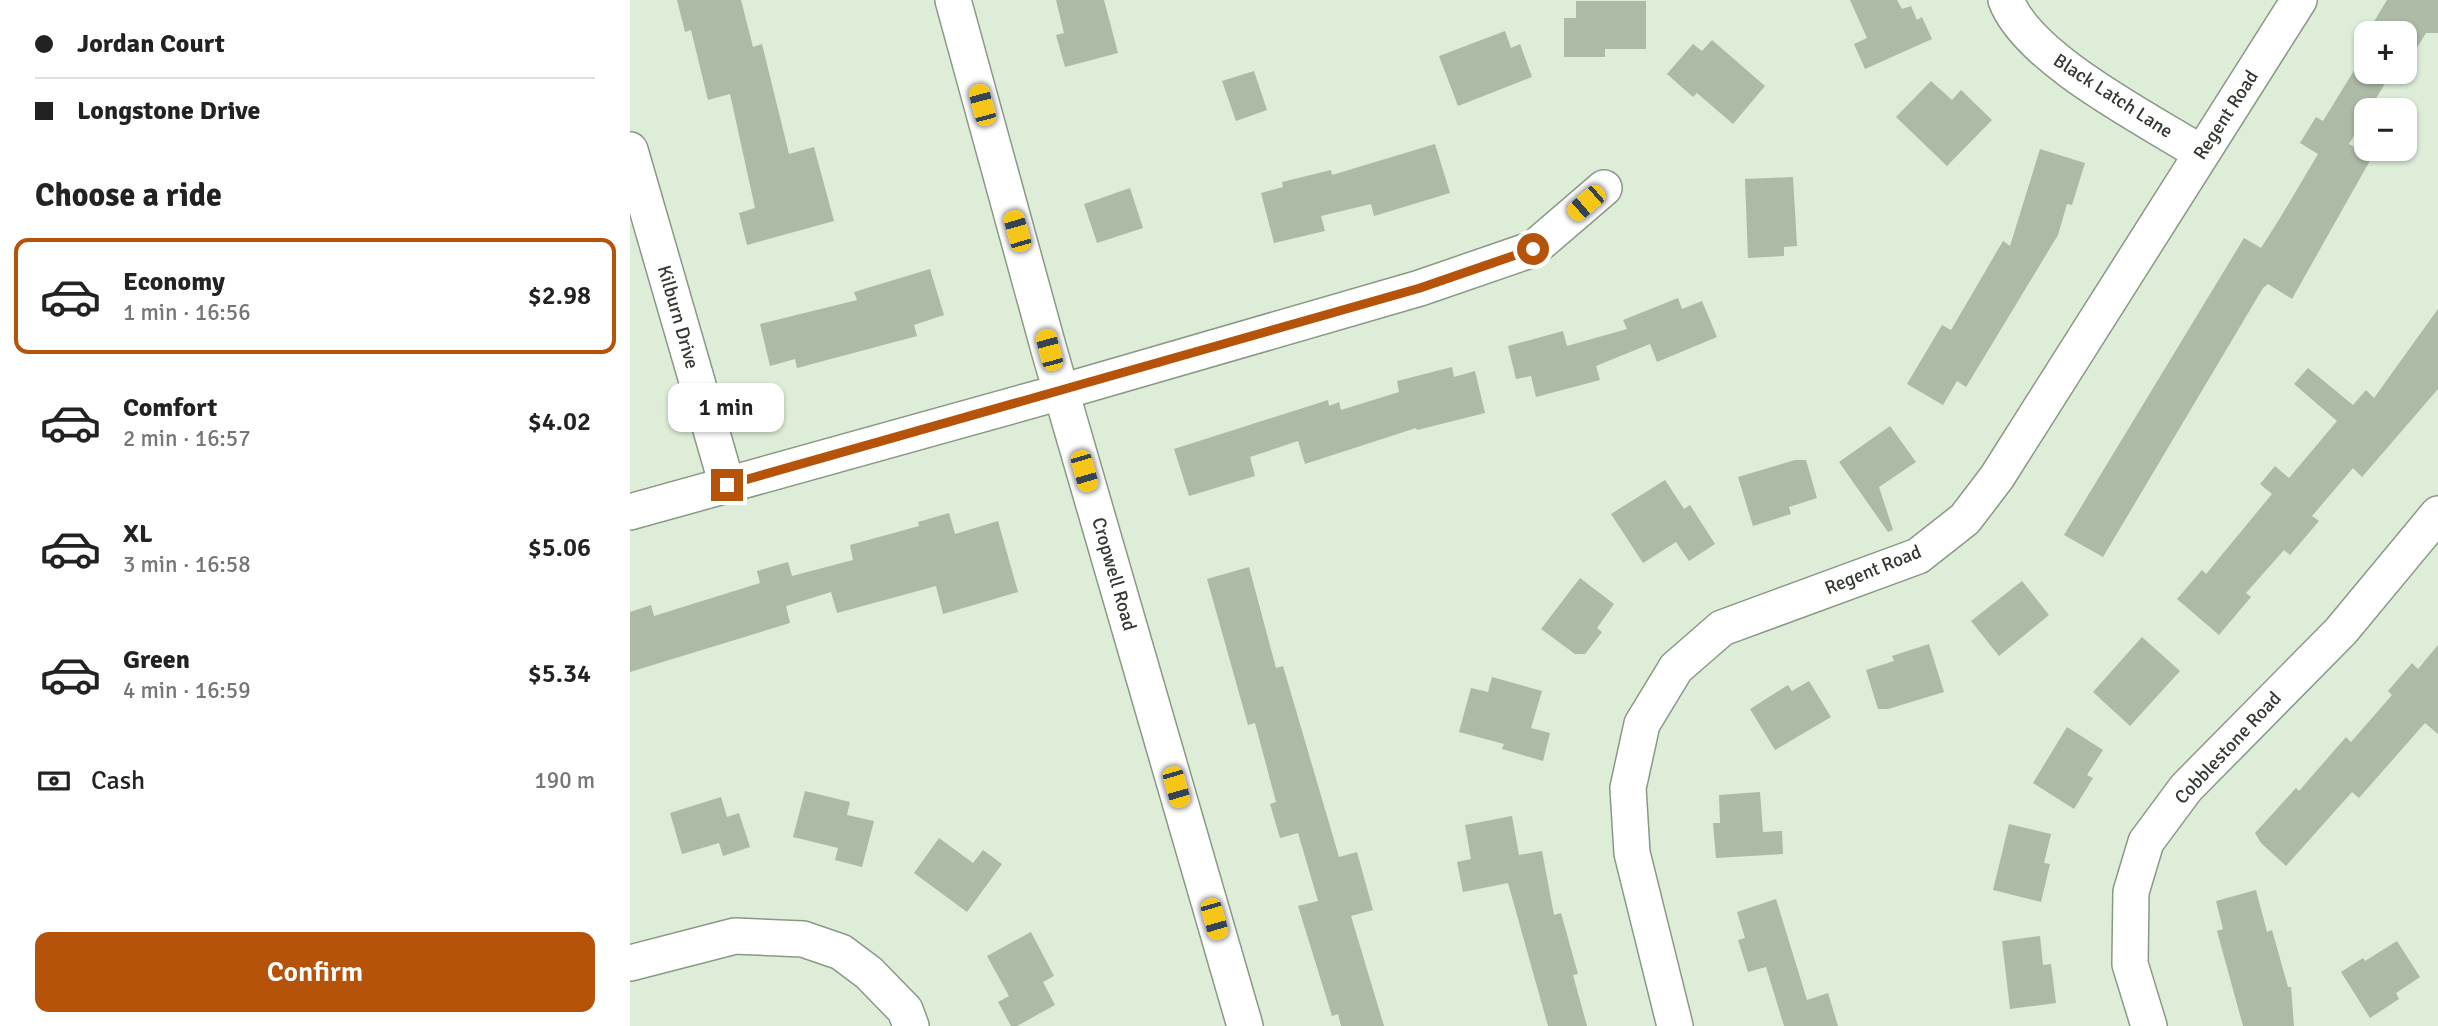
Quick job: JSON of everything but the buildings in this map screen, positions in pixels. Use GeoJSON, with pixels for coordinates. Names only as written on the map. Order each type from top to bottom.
{"type":"FeatureCollection","features":[{"type":"Feature","properties":{"kind":"street","name":"Cropwell Road"},"geometry":{"type":"LineString","coordinates":[[953,0],[1061,392],[1245,1026]]}},
{"type":"Feature","properties":{"kind":"street","name":"Black Latch Lane"},"geometry":{"type":"LineString","coordinates":[[2006,0],[2033,40],[2060,65],[2201,153]]}},
{"type":"Feature","properties":{"kind":"street","name":"Regent Road"},"geometry":{"type":"LineString","coordinates":[[1675,1026],[1632,853],[1628,788],[1642,724],[1676,668],[1722,628],[1918,556],[1965,519],[1997,477],[2299,0]]}},
{"type":"Feature","properties":{"kind":"street","name":"Kilburn Drive"},"geometry":{"type":"LineString","coordinates":[[630,150],[727,485]]}},
{"type":"Feature","properties":{"kind":"street"},"geometry":{"type":"LineString","coordinates":[[630,512],[1061,392],[1420,288],[1533,249],[1604,188]]}},
{"type":"Feature","properties":{"kind":"street","name":"Cobblestone Road"},"geometry":{"type":"LineString","coordinates":[[2149,1026],[2130,964],[2131,892],[2146,842],[2186,788],[2341,631],[2438,514]]}},
{"type":"Feature","properties":{"kind":"street"},"geometry":{"type":"LineString","coordinates":[[630,963],[735,936],[803,939],[841,952],[869,973],[905,1010],[911,1026]]}},
{"type":"Feature","properties":{"kind":"route"},"geometry":{"type":"LineString","coordinates":[[727,485],[1420,288],[1533,249]]}}]}
